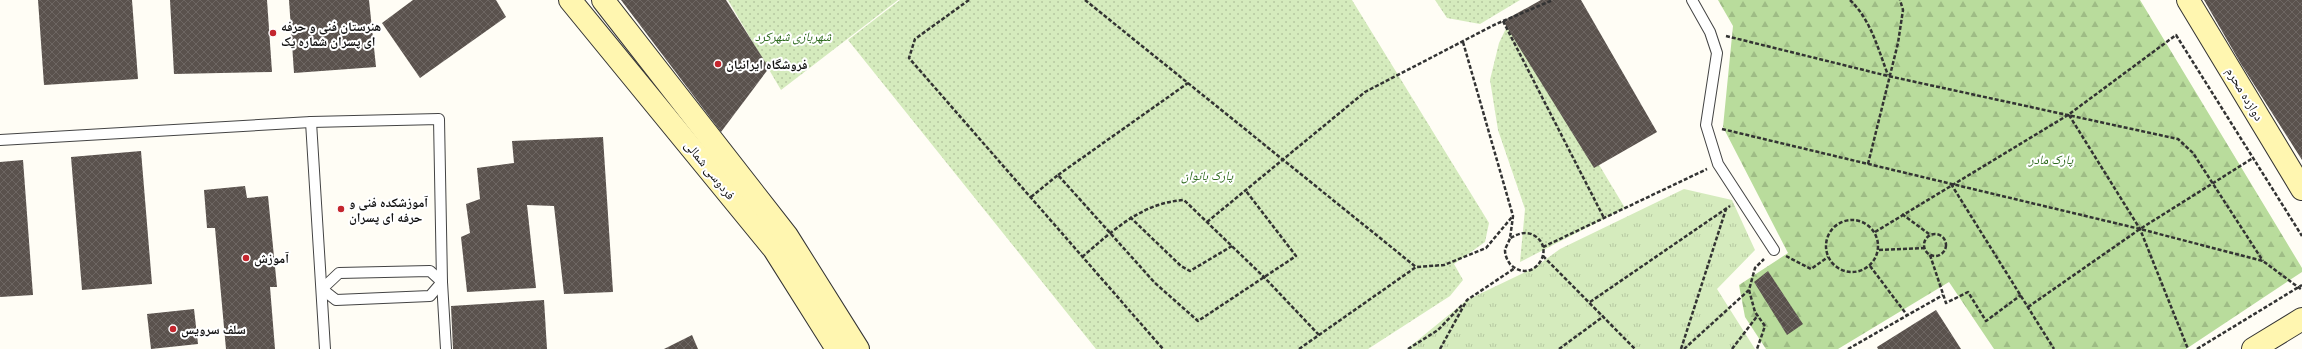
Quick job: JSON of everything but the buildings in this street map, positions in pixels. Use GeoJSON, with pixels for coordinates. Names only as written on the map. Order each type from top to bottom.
{"type":"FeatureCollection","features":[{"type":"Feature","properties":{"kind":"main road","name":"فردوسی شمالی"},"geometry":{"type":"LineString","coordinates":[[570,0],[774,249],[837,349]]}},
{"type":"Feature","properties":{"kind":"main road","name":"فردوسی شمالی"},"geometry":{"type":"LineString","coordinates":[[603,0],[786,236],[858,349]]}},
{"type":"Feature","properties":{"kind":"main road","name":"دوازده محرم"},"geometry":{"type":"LineString","coordinates":[[2188,0],[2302,189]]}},
{"type":"Feature","properties":{"kind":"main road"},"geometry":{"type":"LineString","coordinates":[[2253,349],[2302,319]]}},
{"type":"Feature","properties":{"kind":"lane"},"geometry":{"type":"LineString","coordinates":[[1692,0],[1710,32],[1717,53],[1706,125],[1718,164],[1774,250]]}},
{"type":"Feature","properties":{"kind":"lane"},"geometry":{"type":"LineString","coordinates":[[0,140],[312,122],[439,119],[442,282],[446,349]]}},
{"type":"Feature","properties":{"kind":"lane"},"geometry":{"type":"LineString","coordinates":[[312,122],[325,349]]}},
{"type":"Feature","properties":{"kind":"lane"},"geometry":{"type":"LineString","coordinates":[[322,289],[339,273],[430,271],[442,282]]}},
{"type":"Feature","properties":{"kind":"lane"},"geometry":{"type":"LineString","coordinates":[[322,289],[336,300],[430,296],[442,282]]}},
{"type":"Feature","properties":{"kind":"path"},"geometry":{"type":"LineString","coordinates":[[969,0],[915,39],[909,58],[1163,349]]}},
{"type":"Feature","properties":{"kind":"path"},"geometry":{"type":"LineString","coordinates":[[1084,0],[1416,267]]}},
{"type":"Feature","properties":{"kind":"path"},"geometry":{"type":"LineString","coordinates":[[1207,222],[1365,92],[1503,21],[1553,0]]}},
{"type":"Feature","properties":{"kind":"path"},"geometry":{"type":"LineString","coordinates":[[1850,0],[1861,11],[1874,36],[1888,76]]}},
{"type":"Feature","properties":{"kind":"path"},"geometry":{"type":"LineString","coordinates":[[1868,164],[1888,76],[1898,43],[1902,10],[1900,0]]}},
{"type":"Feature","properties":{"kind":"path"},"geometry":{"type":"LineString","coordinates":[[1503,21],[1604,218]]}},
{"type":"Feature","properties":{"kind":"path"},"geometry":{"type":"LineString","coordinates":[[1710,32],[1888,76],[2178,139],[2193,153],[2263,262]]}},
{"type":"Feature","properties":{"kind":"path"},"geometry":{"type":"LineString","coordinates":[[1875,232],[1951,184],[2068,115],[2176,35],[2302,236]]}},
{"type":"Feature","properties":{"kind":"path"},"geometry":{"type":"LineString","coordinates":[[1463,42],[1513,216],[1510,239],[1505,249],[1507,260],[1515,268],[1524,271],[1534,268],[1541,262],[1543,247],[1536,236],[1527,232],[1517,234],[1510,239]]}},
{"type":"Feature","properties":{"kind":"path"},"geometry":{"type":"LineString","coordinates":[[1031,197],[1058,175],[1188,83]]}},
{"type":"Feature","properties":{"kind":"path"},"geometry":{"type":"LineString","coordinates":[[2068,115],[2140,229],[2188,349]]}},
{"type":"Feature","properties":{"kind":"path"},"geometry":{"type":"LineString","coordinates":[[1706,125],[2140,229],[2263,262],[2302,290]]}},
{"type":"Feature","properties":{"kind":"path"},"geometry":{"type":"LineString","coordinates":[[2028,307],[2140,229],[2212,182],[2253,158]]}},
{"type":"Feature","properties":{"kind":"path"},"geometry":{"type":"LineString","coordinates":[[1543,247],[1718,164]]}},
{"type":"Feature","properties":{"kind":"path"},"geometry":{"type":"LineString","coordinates":[[1058,175],[1155,283],[1198,321],[1296,256],[1246,191]]}},
{"type":"Feature","properties":{"kind":"path"},"geometry":{"type":"LineString","coordinates":[[1951,184],[2054,349]]}},
{"type":"Feature","properties":{"kind":"path"},"geometry":{"type":"LineString","coordinates":[[1590,302],[1740,198]]}},
{"type":"Feature","properties":{"kind":"path"},"geometry":{"type":"LineString","coordinates":[[1082,257],[1130,217],[1168,201],[1184,200],[1232,246],[1319,335]]}},
{"type":"Feature","properties":{"kind":"path"},"geometry":{"type":"LineString","coordinates":[[1681,349],[1727,208]]}},
{"type":"Feature","properties":{"kind":"path"},"geometry":{"type":"LineString","coordinates":[[1902,214],[1929,234],[1940,234],[1947,241],[1945,252],[1936,257],[1926,253],[1923,243],[1929,234]]}},
{"type":"Feature","properties":{"kind":"path"},"geometry":{"type":"LineString","coordinates":[[1299,349],[1416,267],[1444,265],[1486,248],[1513,216]]}},
{"type":"Feature","properties":{"kind":"path"},"geometry":{"type":"LineString","coordinates":[[1130,217],[1181,266],[1190,271],[1232,246]]}},
{"type":"Feature","properties":{"kind":"path"},"geometry":{"type":"LineString","coordinates":[[1860,220],[1875,232],[1879,250],[1870,266],[1853,274],[1835,268],[1825,253],[1828,234],[1842,221],[1860,220]]}},
{"type":"Feature","properties":{"kind":"path"},"geometry":{"type":"LineString","coordinates":[[1879,250],[1924,248]]}},
{"type":"Feature","properties":{"kind":"path"},"geometry":{"type":"LineString","coordinates":[[1684,349],[1749,290],[1755,268],[1774,250],[1811,270],[1828,257]]}},
{"type":"Feature","properties":{"kind":"path"},"geometry":{"type":"LineString","coordinates":[[1930,255],[1946,303],[1968,292],[1986,321],[2020,295]]}},
{"type":"Feature","properties":{"kind":"path"},"geometry":{"type":"LineString","coordinates":[[1543,256],[1636,349]]}},
{"type":"Feature","properties":{"kind":"path"},"geometry":{"type":"LineString","coordinates":[[1870,266],[1907,315]]}},
{"type":"Feature","properties":{"kind":"path"},"geometry":{"type":"LineString","coordinates":[[1408,349],[1438,330],[1467,300],[1515,268]]}},
{"type":"Feature","properties":{"kind":"path"},"geometry":{"type":"LineString","coordinates":[[2197,349],[2298,287],[2302,286]]}},
{"type":"Feature","properties":{"kind":"path"},"geometry":{"type":"LineString","coordinates":[[1749,290],[1758,315],[1765,326],[1757,349]]}},
{"type":"Feature","properties":{"kind":"path"},"geometry":{"type":"LineString","coordinates":[[1848,349],[1943,295]]}},
{"type":"Feature","properties":{"kind":"path"},"geometry":{"type":"LineString","coordinates":[[1440,349],[1467,300]]}},
{"type":"Feature","properties":{"kind":"path"},"geometry":{"type":"LineString","coordinates":[[1732,349],[1758,315]]}},
{"type":"Feature","properties":{"kind":"path"},"geometry":{"type":"LineString","coordinates":[[1559,349],[1604,316]]}},
{"type":"Feature","properties":{"kind":"green space","name":"شهربازی شهرکرد"},"geometry":{"type":"Polygon","coordinates":[[[728,0],[898,0],[781,90],[728,0]]]}},
{"type":"Feature","properties":{"kind":"green space","name":"پارک بانوان"},"geometry":{"type":"Polygon","coordinates":[[[900,0],[1352,0],[1489,223],[1485,242],[1454,264],[1463,280],[1450,296],[1368,349],[1096,349],[848,40],[900,0]]]}},
{"type":"Feature","properties":{"kind":"green space"},"geometry":{"type":"Polygon","coordinates":[[[1435,0],[1520,0],[1480,24],[1447,18],[1435,0]]]}},
{"type":"Feature","properties":{"kind":"green space","name":"پارک مادر"},"geometry":{"type":"Polygon","coordinates":[[[1718,0],[2140,0],[2302,268],[2302,272],[2186,349],[1994,349],[1949,282],[1838,349],[1766,349],[1745,317],[1739,285],[1788,253],[1723,127],[1733,26],[1718,0]]]}},
{"type":"Feature","properties":{"kind":"green space"},"geometry":{"type":"Polygon","coordinates":[[[1511,18],[1625,208],[1520,262],[1525,209],[1498,130],[1490,80],[1499,43],[1511,18]]]}},
{"type":"Feature","properties":{"kind":"green space"},"geometry":{"type":"Polygon","coordinates":[[[1684,189],[1732,200],[1755,250],[1717,289],[1755,349],[1407,349],[1467,300],[1534,268],[1560,249],[1684,189]]]}},
{"type":"Feature","properties":{"kind":"place","name":"هنرستان فنی و حرفه ای پسران شماره یک"},"geometry":{"type":"Point","coordinates":[273,33]}},
{"type":"Feature","properties":{"kind":"place","name":"فروشگاه ایرانیان"},"geometry":{"type":"Point","coordinates":[718,64]}},
{"type":"Feature","properties":{"kind":"place","name":"آموزشکده فنی و حرفه ای پسران"},"geometry":{"type":"Point","coordinates":[341,209]}},
{"type":"Feature","properties":{"kind":"place","name":"آموزش"},"geometry":{"type":"Point","coordinates":[246,258]}},
{"type":"Feature","properties":{"kind":"place","name":"سلف سرویس"},"geometry":{"type":"Point","coordinates":[173,329]}}]}
